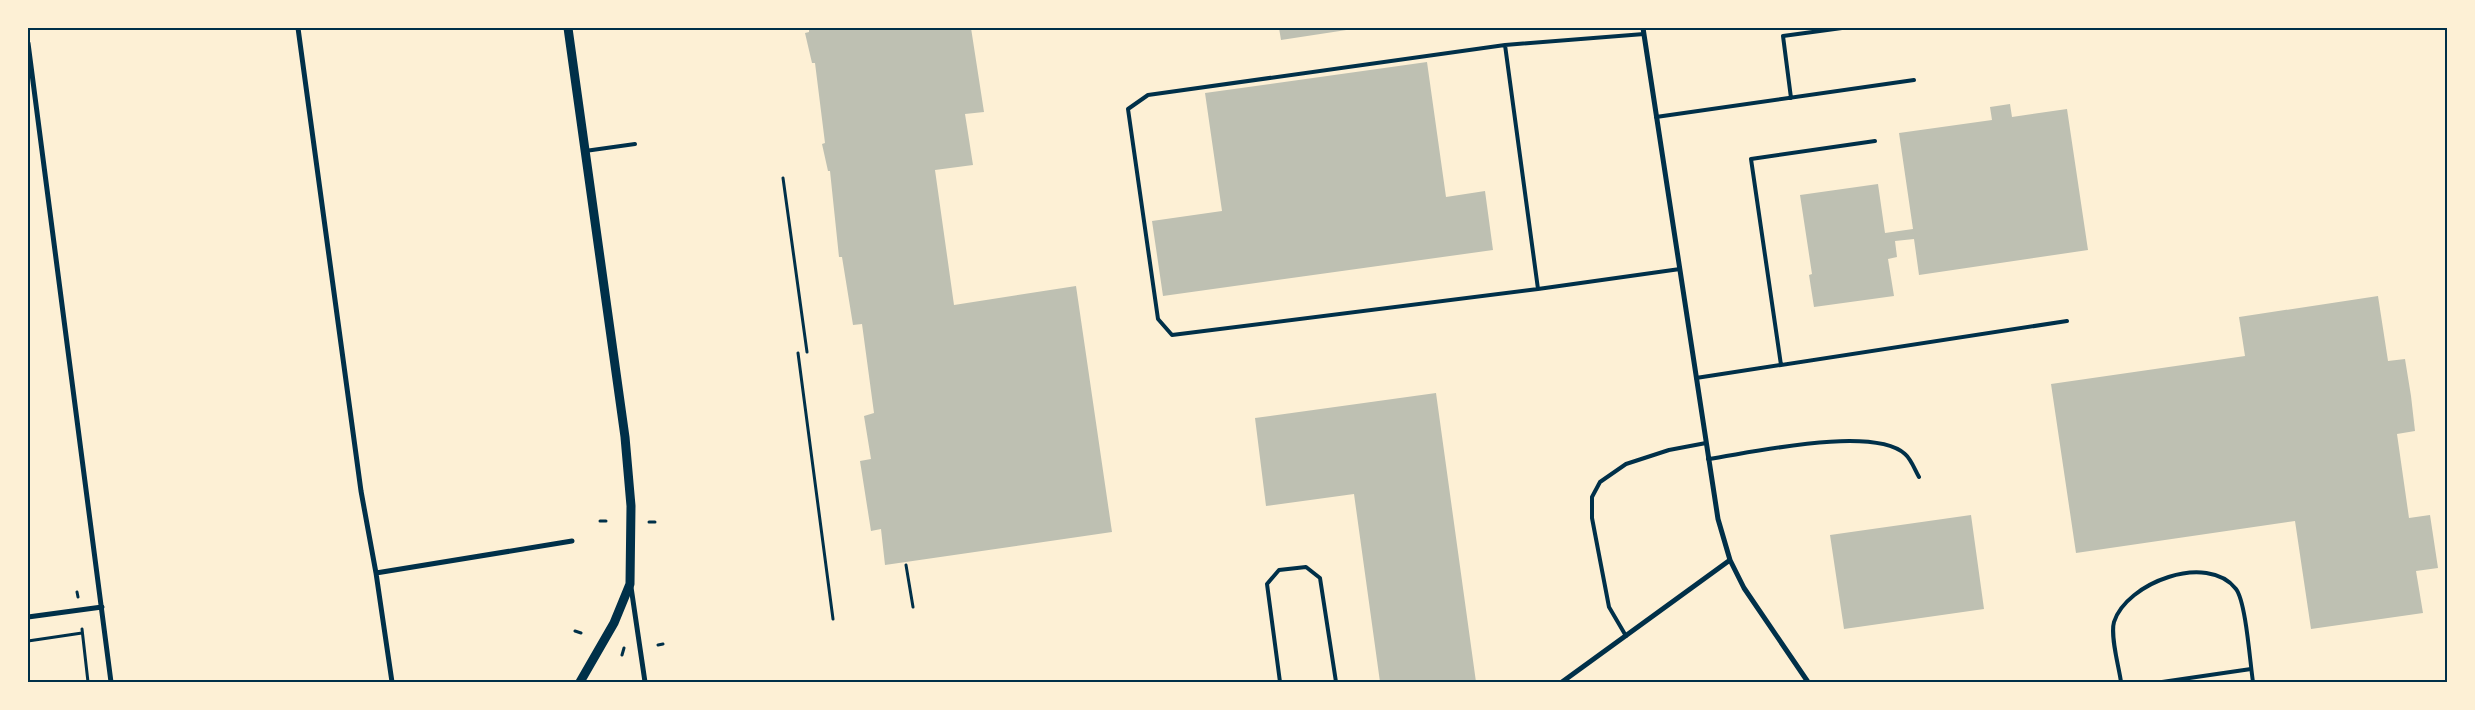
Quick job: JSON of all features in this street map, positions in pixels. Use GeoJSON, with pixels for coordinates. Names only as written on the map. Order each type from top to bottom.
{"type":"FeatureCollection","features":[{"type":"Feature","properties":{"kind":"street"},"geometry":{"type":"LineString","coordinates":[[298,28],[361,491],[376,573],[392,682]]}},
{"type":"Feature","properties":{"kind":"street"},"geometry":{"type":"LineString","coordinates":[[568,28],[625,437],[631,506],[630,584],[645,682]]}},
{"type":"Feature","properties":{"kind":"street"},"geometry":{"type":"LineString","coordinates":[[1643,28],[1718,519],[1730,560],[1744,588],[1808,682]]}},
{"type":"Feature","properties":{"kind":"street"},"geometry":{"type":"LineString","coordinates":[[28,42],[111,682]]}},
{"type":"Feature","properties":{"kind":"street"},"geometry":{"type":"LineString","coordinates":[[376,573],[572,541]]}},
{"type":"Feature","properties":{"kind":"street"},"geometry":{"type":"LineString","coordinates":[[1562,682],[1730,560]]}},
{"type":"Feature","properties":{"kind":"street"},"geometry":{"type":"LineString","coordinates":[[580,682],[614,623],[630,584]]}},
{"type":"Feature","properties":{"kind":"street"},"geometry":{"type":"LineString","coordinates":[[28,617],[102,607]]}},
{"type":"Feature","properties":{"kind":"lane"},"geometry":{"type":"LineString","coordinates":[[1791,98],[1782,36],[1842,28]]}},
{"type":"Feature","properties":{"kind":"lane"},"geometry":{"type":"LineString","coordinates":[[1644,34],[1505,45],[1148,95],[1128,109],[1158,319],[1172,335],[1538,289],[1680,269]]}},
{"type":"Feature","properties":{"kind":"lane"},"geometry":{"type":"LineString","coordinates":[[1505,45],[1538,289]]}},
{"type":"Feature","properties":{"kind":"lane"},"geometry":{"type":"LineString","coordinates":[[1656,118],[1914,80]]}},
{"type":"Feature","properties":{"kind":"lane"},"geometry":{"type":"LineString","coordinates":[[1781,365],[1751,159],[1875,141]]}},
{"type":"Feature","properties":{"kind":"lane"},"geometry":{"type":"LineString","coordinates":[[585,151],[635,144]]}},
{"type":"Feature","properties":{"kind":"lane"},"geometry":{"type":"LineString","coordinates":[[1696,378],[2067,321]]}},
{"type":"Feature","properties":{"kind":"lane"},"geometry":{"type":"LineString","coordinates":[[1708,459],[1850,439],[1878,442],[1905,454],[1919,477]]}},
{"type":"Feature","properties":{"kind":"lane"},"geometry":{"type":"LineString","coordinates":[[1626,636],[1609,607],[1592,518],[1592,497],[1600,482],[1626,464],[1669,450],[1706,443]]}},
{"type":"Feature","properties":{"kind":"lane"},"geometry":{"type":"LineString","coordinates":[[1280,682],[1267,584],[1279,570],[1306,567],[1320,578],[1336,682]]}},
{"type":"Feature","properties":{"kind":"lane"},"geometry":{"type":"LineString","coordinates":[[2121,682],[2113,630],[2114,622],[2121,609],[2144,588],[2177,573],[2196,572],[2229,582],[2236,589],[2240,597],[2253,682]]}},
{"type":"Feature","properties":{"kind":"lane"},"geometry":{"type":"LineString","coordinates":[[2162,682],[2251,669]]}},
{"type":"Feature","properties":{"kind":"path"},"geometry":{"type":"LineString","coordinates":[[783,178],[806,352]]}},
{"type":"Feature","properties":{"kind":"path"},"geometry":{"type":"LineString","coordinates":[[798,354],[833,619]]}},
{"type":"Feature","properties":{"kind":"path"},"geometry":{"type":"LineString","coordinates":[[600,521],[606,521]]}},
{"type":"Feature","properties":{"kind":"path"},"geometry":{"type":"LineString","coordinates":[[649,522],[655,522]]}},
{"type":"Feature","properties":{"kind":"path"},"geometry":{"type":"LineString","coordinates":[[906,565],[912,607]]}},
{"type":"Feature","properties":{"kind":"path"},"geometry":{"type":"LineString","coordinates":[[77,592],[78,597]]}},
{"type":"Feature","properties":{"kind":"path"},"geometry":{"type":"LineString","coordinates":[[28,641],[82,631],[88,682]]}},
{"type":"Feature","properties":{"kind":"path"},"geometry":{"type":"LineString","coordinates":[[575,631],[581,633]]}},
{"type":"Feature","properties":{"kind":"path"},"geometry":{"type":"LineString","coordinates":[[658,645],[663,644]]}},
{"type":"Feature","properties":{"kind":"path"},"geometry":{"type":"LineString","coordinates":[[622,654],[624,648]]}},
{"type":"Feature","properties":{"kind":"building"},"geometry":{"type":"Polygon","coordinates":[[[809,28],[971,28],[984,112],[965,114],[973,165],[935,170],[954,305],[1076,286],[1112,532],[885,565],[881,529],[871,531],[860,461],[871,459],[864,416],[874,413],[862,324],[853,325],[842,257],[839,257],[830,171],[828,171],[822,144],[825,143],[815,63],[812,63],[805,33],[809,32],[809,28]]]}},
{"type":"Feature","properties":{"kind":"building"},"geometry":{"type":"Polygon","coordinates":[[[1279,28],[1353,28],[1353,29],[1281,40],[1279,28]]]}},
{"type":"Feature","properties":{"kind":"building"},"geometry":{"type":"Polygon","coordinates":[[[1427,62],[1446,197],[1485,191],[1493,250],[1163,296],[1152,221],[1222,211],[1205,93],[1427,62]]]}},
{"type":"Feature","properties":{"kind":"building"},"geometry":{"type":"Polygon","coordinates":[[[2010,104],[2012,117],[2067,109],[2088,250],[1919,275],[1914,239],[1895,241],[1897,257],[1888,259],[1894,296],[1814,307],[1809,275],[1812,274],[1800,195],[1878,184],[1885,233],[1913,229],[1899,133],[1992,120],[1990,107],[2010,104]]]}},
{"type":"Feature","properties":{"kind":"building"},"geometry":{"type":"Polygon","coordinates":[[[2378,296],[2388,361],[2405,359],[2411,396],[2415,431],[2397,434],[2409,518],[2430,515],[2438,568],[2416,571],[2423,613],[2311,629],[2295,521],[2076,553],[2051,384],[2245,356],[2239,317],[2378,296]]]}},
{"type":"Feature","properties":{"kind":"building"},"geometry":{"type":"Polygon","coordinates":[[[1436,393],[1476,682],[1380,682],[1354,494],[1266,506],[1255,418],[1436,393]]]}},
{"type":"Feature","properties":{"kind":"building"},"geometry":{"type":"Polygon","coordinates":[[[1971,515],[1984,609],[1844,629],[1830,535],[1971,515]]]}}]}
